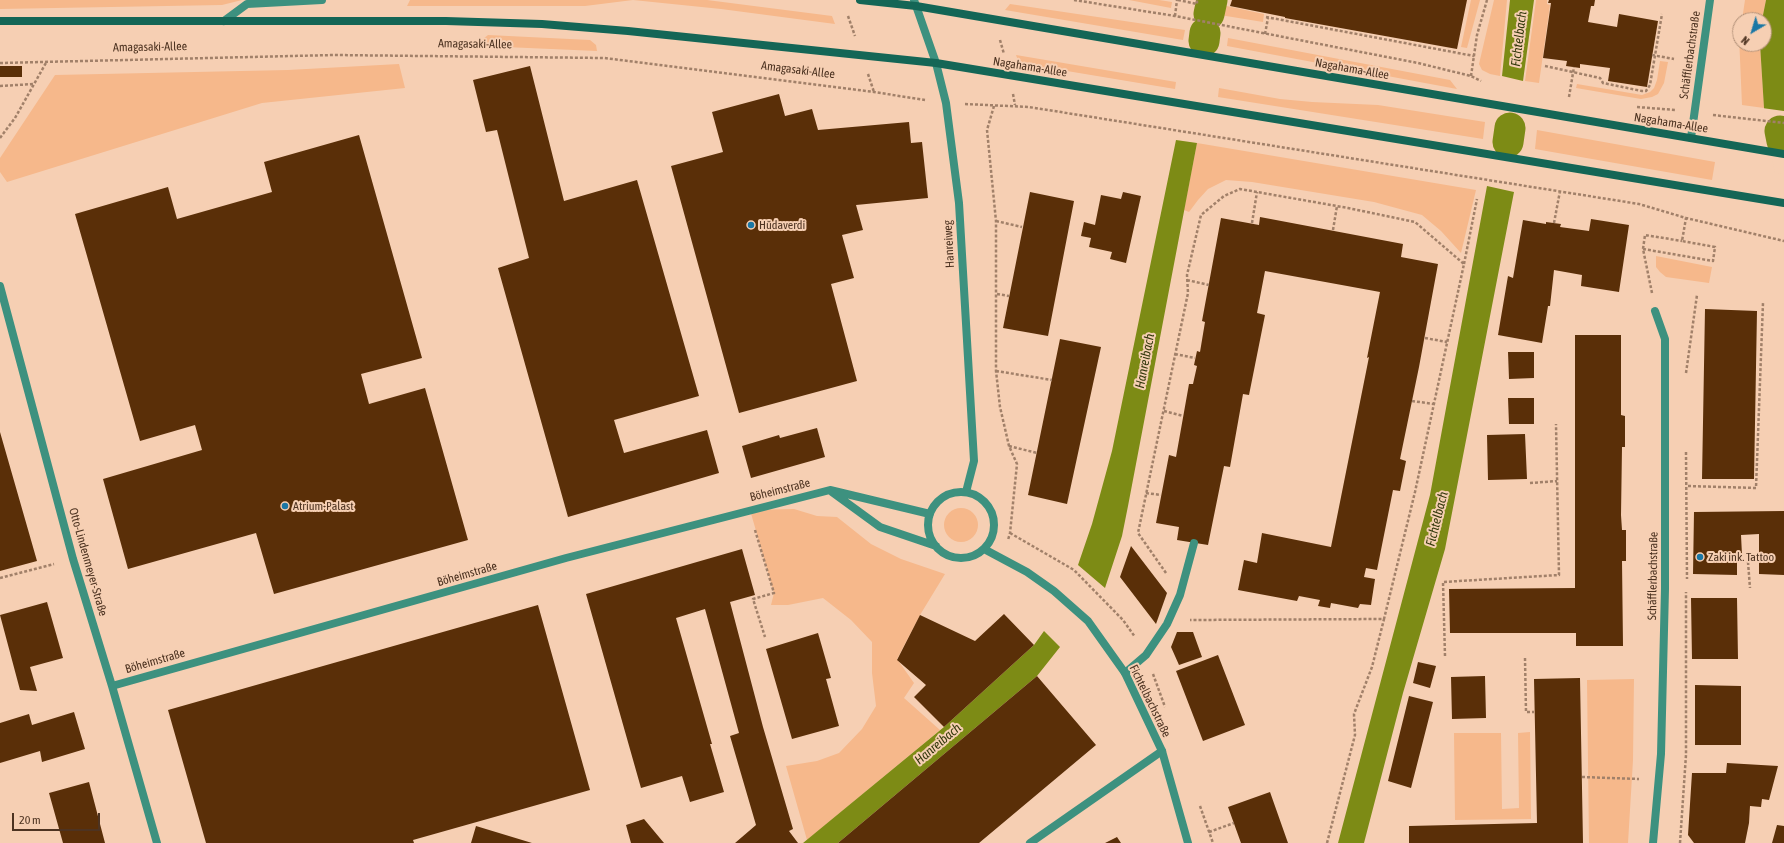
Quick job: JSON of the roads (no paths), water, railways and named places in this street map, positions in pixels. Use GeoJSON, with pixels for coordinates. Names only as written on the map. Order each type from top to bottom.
{"type":"FeatureCollection","features":[{"type":"Feature","properties":{"kind":"main road"},"geometry":{"type":"LineString","coordinates":[[860,0],[915,3]]}},
{"type":"Feature","properties":{"kind":"main road","name":"Nagahama-Allee"},"geometry":{"type":"LineString","coordinates":[[915,3],[1181,52],[1784,154]]}},
{"type":"Feature","properties":{"kind":"main road","name":"Amagasaki-Allee"},"geometry":{"type":"LineString","coordinates":[[0,21],[446,21],[542,24],[628,31],[936,64]]}},
{"type":"Feature","properties":{"kind":"main road","name":"Nagahama-Allee"},"geometry":{"type":"LineString","coordinates":[[936,64],[1784,203]]}},
{"type":"Feature","properties":{"kind":"street"},"geometry":{"type":"LineString","coordinates":[[224,21],[247,4],[322,0]]}},
{"type":"Feature","properties":{"kind":"street","name":"Schäfflerbachstraße"},"geometry":{"type":"LineString","coordinates":[[1691,138],[1710,0]]}},
{"type":"Feature","properties":{"kind":"street","name":"Hanreiweg"},"geometry":{"type":"LineString","coordinates":[[915,3],[936,64],[946,103],[959,203],[974,461],[966,492]]}},
{"type":"Feature","properties":{"kind":"street","name":"Otto-Lindenmeyer-Straße"},"geometry":{"type":"LineString","coordinates":[[0,286],[73,558],[112,686],[157,843]]}},
{"type":"Feature","properties":{"kind":"street","name":"Schäfflerbachstraße"},"geometry":{"type":"LineString","coordinates":[[1653,843],[1661,754],[1665,589],[1665,340],[1655,311]]}},
{"type":"Feature","properties":{"kind":"street"},"geometry":{"type":"LineString","coordinates":[[830,490],[880,527],[936,546],[945,553],[954,557],[965,557],[975,554],[984,549],[990,540],[994,520],[985,501],[976,495],[966,492],[955,492],[944,496],[935,504],[930,514],[928,525],[930,536],[936,546]]}},
{"type":"Feature","properties":{"kind":"street","name":"Böheimstraße"},"geometry":{"type":"LineString","coordinates":[[112,686],[566,558],[830,490],[930,514]]}},
{"type":"Feature","properties":{"kind":"street"},"geometry":{"type":"LineString","coordinates":[[1124,672],[1146,655],[1167,624],[1180,595],[1194,543]]}},
{"type":"Feature","properties":{"kind":"street","name":"Fichtelbachstraße"},"geometry":{"type":"LineString","coordinates":[[984,549],[1027,572],[1054,591],[1088,621],[1124,672],[1162,751],[1188,843]]}},
{"type":"Feature","properties":{"kind":"street"},"geometry":{"type":"LineString","coordinates":[[1030,843],[1162,751]]}},
{"type":"Feature","properties":{"kind":"water"},"geometry":{"type":"Polygon","coordinates":[[[1510,0],[1534,0],[1523,81],[1502,76],[1510,0]]]}},
{"type":"Feature","properties":{"kind":"water"},"geometry":{"type":"Polygon","coordinates":[[[1766,0],[1784,0],[1784,132],[1768,129],[1764,108],[1760,52],[1772,52],[1772,12],[1764,12],[1766,0]]]}},
{"type":"Feature","properties":{"kind":"water"},"geometry":{"type":"Polygon","coordinates":[[[1176,140],[1197,143],[1122,536],[1105,588],[1078,565],[1092,524],[1112,451],[1176,140]]]}},
{"type":"Feature","properties":{"kind":"water"},"geometry":{"type":"Polygon","coordinates":[[[1487,186],[1514,192],[1445,549],[1403,693],[1364,843],[1338,843],[1430,495],[1487,186]]]}},
{"type":"Feature","properties":{"kind":"water"},"geometry":{"type":"Polygon","coordinates":[[[1044,631],[1060,647],[1037,676],[838,843],[803,843],[944,727],[1034,645],[1044,631]]]}},
{"type":"Feature","properties":{"kind":"waterway","name":"Hanreibach"},"geometry":{"type":"LineString","coordinates":[[1209,14],[1212,0]]}},
{"type":"Feature","properties":{"kind":"waterway","name":"Hanreibach"},"geometry":{"type":"LineString","coordinates":[[1204,41],[1205,33]]}},
{"type":"Feature","properties":{"kind":"waterway","name":"Fichtelbach"},"geometry":{"type":"LineString","coordinates":[[1508,142],[1510,128]]}},
{"type":"Feature","properties":{"kind":"waterway"},"geometry":{"type":"LineString","coordinates":[[1780,131],[1782,141]]}},
{"type":"Feature","properties":{"kind":"place","name":"Hüdaverdi"},"geometry":{"type":"Point","coordinates":[751,225]}},
{"type":"Feature","properties":{"kind":"place","name":"Atrium-Palast"},"geometry":{"type":"Point","coordinates":[285,506]}},
{"type":"Feature","properties":{"kind":"place","name":"Zaki ink. Tattoo"},"geometry":{"type":"Point","coordinates":[1700,557]}}]}
